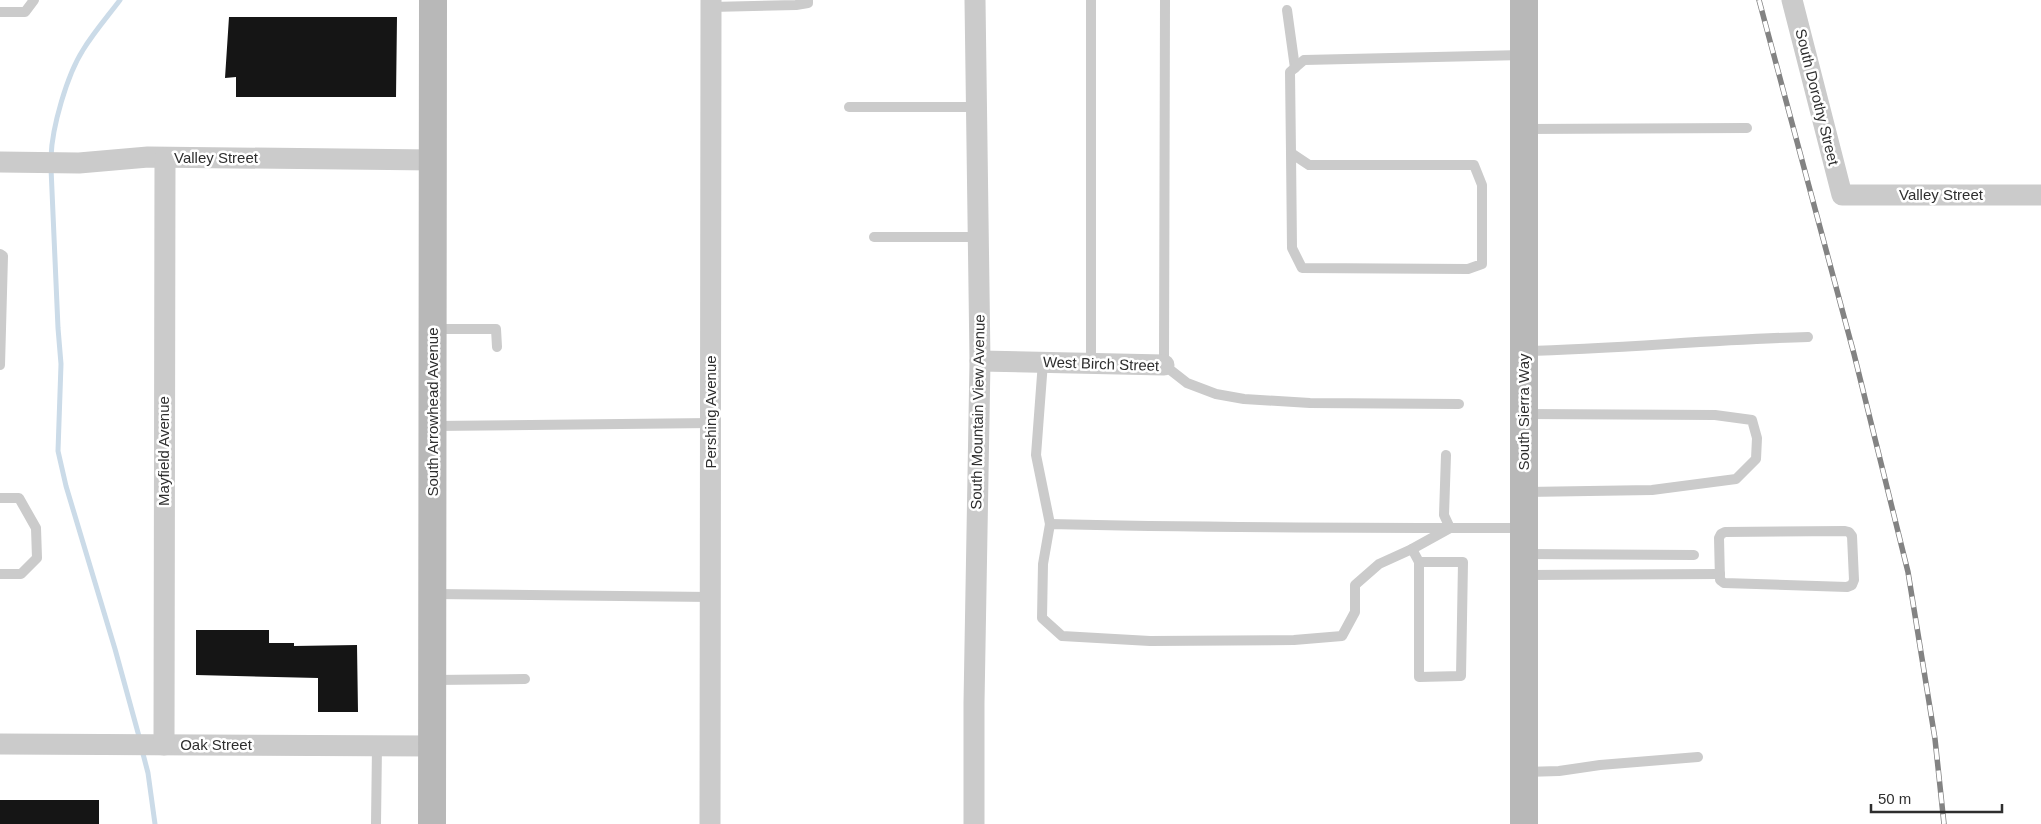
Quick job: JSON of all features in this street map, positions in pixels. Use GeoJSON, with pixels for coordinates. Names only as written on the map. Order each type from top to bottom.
{"type":"FeatureCollection","features":[{"type":"Feature","properties":{"kind":"main road","name":"South Arrowhead Avenue"},"geometry":{"type":"LineString","coordinates":[[432,824],[433,0]]}},
{"type":"Feature","properties":{"kind":"main road","name":"South Sierra Way"},"geometry":{"type":"LineString","coordinates":[[1524,0],[1524,824]]}},
{"type":"Feature","properties":{"kind":"street","name":"South Mountain View Avenue"},"geometry":{"type":"LineString","coordinates":[[974,824],[974,703],[980,361],[975,0]]}},
{"type":"Feature","properties":{"kind":"street","name":"South Dorothy Street"},"geometry":{"type":"LineString","coordinates":[[1792,0],[1842,195]]}},
{"type":"Feature","properties":{"kind":"street","name":"Pershing Avenue"},"geometry":{"type":"LineString","coordinates":[[710,824],[711,3]]}},
{"type":"Feature","properties":{"kind":"street","name":"Valley Street"},"geometry":{"type":"LineString","coordinates":[[0,162],[79,163],[148,157],[433,160]]}},
{"type":"Feature","properties":{"kind":"street","name":"Mayfield Avenue"},"geometry":{"type":"LineString","coordinates":[[148,745],[165,158]]}},
{"type":"Feature","properties":{"kind":"street","name":"Valley Street"},"geometry":{"type":"LineString","coordinates":[[1842,195],[2041,196]]}},
{"type":"Feature","properties":{"kind":"street","name":"West Birch Street"},"geometry":{"type":"LineString","coordinates":[[980,361],[1164,365]]}},
{"type":"Feature","properties":{"kind":"street","name":"Oak Street"},"geometry":{"type":"LineString","coordinates":[[0,744],[432,746]]}},
{"type":"Feature","properties":{"kind":"lane"},"geometry":{"type":"LineString","coordinates":[[0,12],[25,12],[34,0]]}},
{"type":"Feature","properties":{"kind":"lane"},"geometry":{"type":"LineString","coordinates":[[711,3],[796,5],[808,3],[808,0]]}},
{"type":"Feature","properties":{"kind":"lane"},"geometry":{"type":"LineString","coordinates":[[1091,0],[1091,363]]}},
{"type":"Feature","properties":{"kind":"lane"},"geometry":{"type":"LineString","coordinates":[[1164,365],[1165,0]]}},
{"type":"Feature","properties":{"kind":"lane"},"geometry":{"type":"LineString","coordinates":[[1287,10],[1294,68]]}},
{"type":"Feature","properties":{"kind":"lane"},"geometry":{"type":"LineString","coordinates":[[1291,153],[1310,165],[1474,165],[1482,185],[1482,264],[1468,269],[1302,268],[1292,248],[1290,72],[1304,60],[1524,55]]}},
{"type":"Feature","properties":{"kind":"lane"},"geometry":{"type":"LineString","coordinates":[[849,107],[976,107]]}},
{"type":"Feature","properties":{"kind":"lane"},"geometry":{"type":"LineString","coordinates":[[1524,129],[1747,128]]}},
{"type":"Feature","properties":{"kind":"lane"},"geometry":{"type":"LineString","coordinates":[[874,237],[978,237]]}},
{"type":"Feature","properties":{"kind":"lane"},"geometry":{"type":"LineString","coordinates":[[0,254],[3,256],[0,365]]}},
{"type":"Feature","properties":{"kind":"lane"},"geometry":{"type":"LineString","coordinates":[[433,329],[496,329],[497,347]]}},
{"type":"Feature","properties":{"kind":"lane"},"geometry":{"type":"LineString","coordinates":[[1524,351],[1605,349],[1746,338],[1808,337]]}},
{"type":"Feature","properties":{"kind":"lane"},"geometry":{"type":"LineString","coordinates":[[1043,362],[1036,455],[1050,524],[1043,564],[1042,618],[1062,636],[1150,641],[1294,640],[1342,636],[1355,612],[1355,584],[1380,564],[1450,528]]}},
{"type":"Feature","properties":{"kind":"lane","name":"West Birch Street"},"geometry":{"type":"LineString","coordinates":[[1164,365],[1187,383],[1216,394],[1244,399],[1310,403],[1459,404]]}},
{"type":"Feature","properties":{"kind":"lane"},"geometry":{"type":"LineString","coordinates":[[1524,414],[1714,414],[1752,420],[1757,438],[1756,459],[1736,479],[1652,490],[1524,492]]}},
{"type":"Feature","properties":{"kind":"lane"},"geometry":{"type":"LineString","coordinates":[[433,426],[711,423]]}},
{"type":"Feature","properties":{"kind":"lane"},"geometry":{"type":"LineString","coordinates":[[1446,455],[1444,515],[1450,528]]}},
{"type":"Feature","properties":{"kind":"lane"},"geometry":{"type":"LineString","coordinates":[[0,498],[19,498],[36,528],[37,558],[21,574],[0,574]]}},
{"type":"Feature","properties":{"kind":"lane"},"geometry":{"type":"LineString","coordinates":[[1050,524],[1281,528],[1450,528],[1524,552],[1720,574]]}},
{"type":"Feature","properties":{"kind":"lane"},"geometry":{"type":"LineString","coordinates":[[1845,531],[1849,532],[1852,536],[1854,580],[1852,584],[1846,587],[1724,583],[1720,580],[1720,574],[1719,538],[1725,532],[1845,531]]}},
{"type":"Feature","properties":{"kind":"lane"},"geometry":{"type":"LineString","coordinates":[[1412,549],[1419,562],[1419,676],[1461,676],[1463,562],[1419,562]]}},
{"type":"Feature","properties":{"kind":"lane"},"geometry":{"type":"LineString","coordinates":[[1524,552],[1694,555]]}},
{"type":"Feature","properties":{"kind":"lane"},"geometry":{"type":"LineString","coordinates":[[432,594],[711,597]]}},
{"type":"Feature","properties":{"kind":"lane"},"geometry":{"type":"LineString","coordinates":[[432,680],[525,679]]}},
{"type":"Feature","properties":{"kind":"lane"},"geometry":{"type":"LineString","coordinates":[[376,824],[377,746]]}},
{"type":"Feature","properties":{"kind":"lane"},"geometry":{"type":"LineString","coordinates":[[1524,772],[1559,771],[1600,765],[1698,757]]}},
{"type":"Feature","properties":{"kind":"building"},"geometry":{"type":"Polygon","coordinates":[[[229,17],[397,17],[396,97],[236,97],[236,77],[225,78],[229,17]]]}},
{"type":"Feature","properties":{"kind":"building"},"geometry":{"type":"Polygon","coordinates":[[[196,630],[269,630],[269,643],[294,643],[294,646],[357,645],[358,712],[318,712],[318,678],[196,675],[196,630]]]}},
{"type":"Feature","properties":{"kind":"building"},"geometry":{"type":"Polygon","coordinates":[[[0,800],[99,800],[99,824],[0,824],[0,800]]]}},
{"type":"Feature","properties":{"kind":"waterway"},"geometry":{"type":"LineString","coordinates":[[51,157],[57,117],[71,73],[87,43],[120,0]]}},
{"type":"Feature","properties":{"kind":"waterway"},"geometry":{"type":"LineString","coordinates":[[51,168],[61,364],[58,451],[66,486],[140,740]]}},
{"type":"Feature","properties":{"kind":"waterway"},"geometry":{"type":"LineString","coordinates":[[142,750],[148,773],[155,824]]}},
{"type":"Feature","properties":{"kind":"railway"},"geometry":{"type":"LineString","coordinates":[[1759,0],[1854,354],[1908,572],[1935,739],[1944,824]]}}]}
